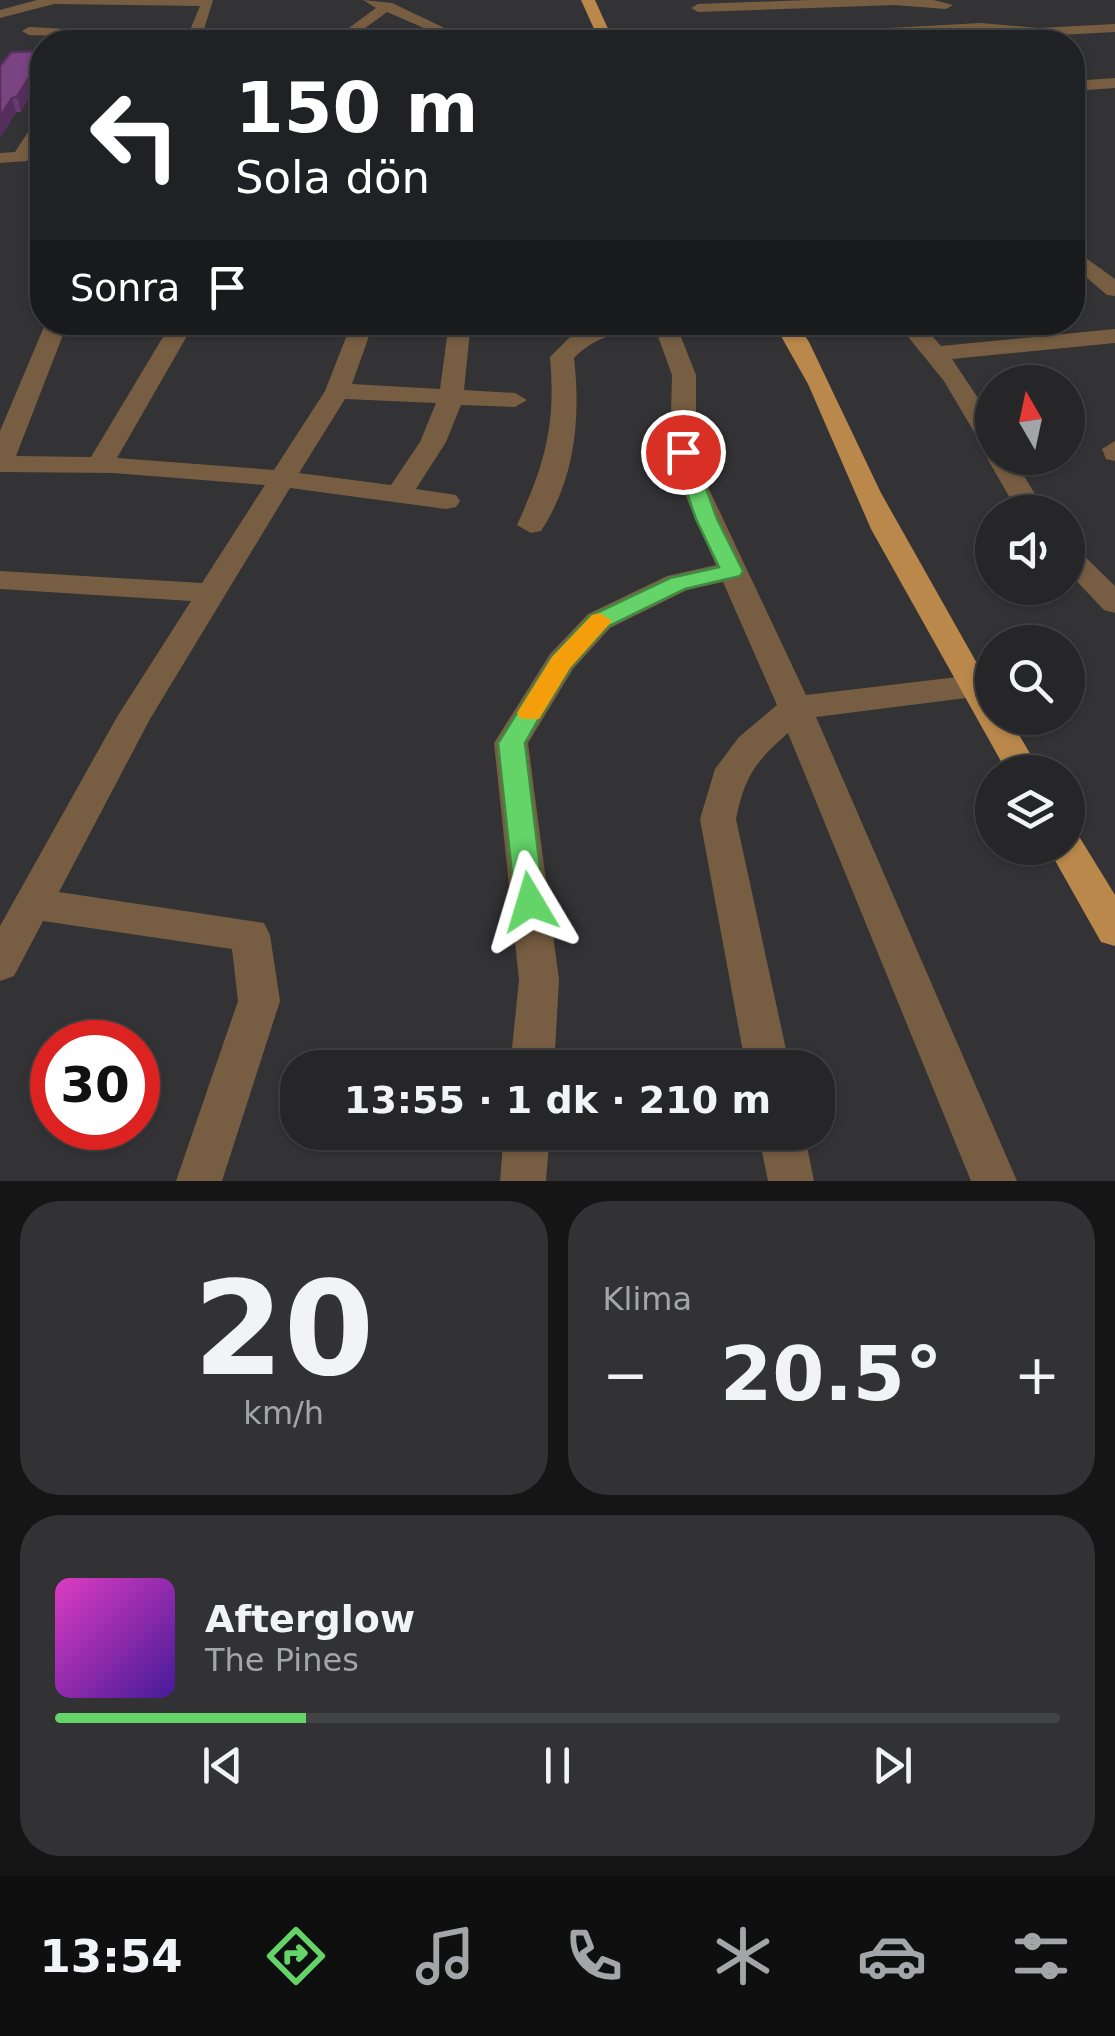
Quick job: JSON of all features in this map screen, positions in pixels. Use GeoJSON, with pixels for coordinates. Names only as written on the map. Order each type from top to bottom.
{"type":"FeatureCollection","features":[{"type":"Feature","properties":{"kind":"main road"},"geometry":{"type":"LineString","coordinates":[[588,0],[602,30]]}},
{"type":"Feature","properties":{"kind":"main road"},"geometry":{"type":"LineString","coordinates":[[793,335],[820,377],[868,494],[1014,755]]}},
{"type":"Feature","properties":{"kind":"main road"},"geometry":{"type":"LineString","coordinates":[[1077,865],[1115,930]]}},
{"type":"Feature","properties":{"kind":"street"},"geometry":{"type":"LineString","coordinates":[[0,14],[57,0],[208,2],[197,30]]}},
{"type":"Feature","properties":{"kind":"street"},"geometry":{"type":"LineString","coordinates":[[18,45],[57,0]]}},
{"type":"Feature","properties":{"kind":"street"},"geometry":{"type":"LineString","coordinates":[[370,0],[443,30]]}},
{"type":"Feature","properties":{"kind":"street"},"geometry":{"type":"LineString","coordinates":[[694,4],[894,0],[946,5]]}},
{"type":"Feature","properties":{"kind":"street"},"geometry":{"type":"LineString","coordinates":[[894,0],[927,30]]}},
{"type":"Feature","properties":{"kind":"street"},"geometry":{"type":"LineString","coordinates":[[694,4],[716,30]]}},
{"type":"Feature","properties":{"kind":"street"},"geometry":{"type":"LineString","coordinates":[[352,30],[387,6]]}},
{"type":"Feature","properties":{"kind":"street"},"geometry":{"type":"LineString","coordinates":[[1002,30],[1115,28]]}},
{"type":"Feature","properties":{"kind":"street"},"geometry":{"type":"LineString","coordinates":[[1085,85],[1115,84]]}},
{"type":"Feature","properties":{"kind":"street"},"geometry":{"type":"LineString","coordinates":[[0,158],[21,157],[30,143]]}},
{"type":"Feature","properties":{"kind":"street"},"geometry":{"type":"LineString","coordinates":[[1085,268],[1115,290]]}},
{"type":"Feature","properties":{"kind":"street"},"geometry":{"type":"LineString","coordinates":[[51,335],[0,463],[101,462],[284,477],[446,501]]}},
{"type":"Feature","properties":{"kind":"street"},"geometry":{"type":"LineString","coordinates":[[101,462],[176,335]]}},
{"type":"Feature","properties":{"kind":"street"},"geometry":{"type":"LineString","coordinates":[[0,964],[134,717],[336,391],[358,335]]}},
{"type":"Feature","properties":{"kind":"street"},"geometry":{"type":"LineString","coordinates":[[399,494],[433,442],[451,398],[458,335]]}},
{"type":"Feature","properties":{"kind":"street"},"geometry":{"type":"LineString","coordinates":[[531,525],[566,439],[569,410],[562,358],[584,335]]}},
{"type":"Feature","properties":{"kind":"street"},"geometry":{"type":"LineString","coordinates":[[669,335],[684,375],[686,462],[795,708],[994,1181]]}},
{"type":"Feature","properties":{"kind":"street"},"geometry":{"type":"LineString","coordinates":[[920,335],[937,352],[975,408]]}},
{"type":"Feature","properties":{"kind":"street"},"geometry":{"type":"LineString","coordinates":[[937,352],[1115,336]]}},
{"type":"Feature","properties":{"kind":"street"},"geometry":{"type":"LineString","coordinates":[[336,391],[514,400]]}},
{"type":"Feature","properties":{"kind":"street"},"geometry":{"type":"LineString","coordinates":[[0,394],[26,392]]}},
{"type":"Feature","properties":{"kind":"street"},"geometry":{"type":"LineString","coordinates":[[533,1050],[539,980],[512,743],[561,662],[598,621],[678,583],[732,571]]}},
{"type":"Feature","properties":{"kind":"street"},"geometry":{"type":"LineString","coordinates":[[1085,573],[1115,603]]}},
{"type":"Feature","properties":{"kind":"street"},"geometry":{"type":"LineString","coordinates":[[0,580],[210,593]]}},
{"type":"Feature","properties":{"kind":"street"},"geometry":{"type":"LineString","coordinates":[[764,1050],[718,819],[727,778],[751,746],[795,708],[974,686]]}},
{"type":"Feature","properties":{"kind":"street"},"geometry":{"type":"LineString","coordinates":[[32,904],[250,935],[259,1000],[199,1181]]}},
{"type":"Feature","properties":{"kind":"street"},"geometry":{"type":"LineString","coordinates":[[523,1181],[525,1150]]}},
{"type":"Feature","properties":{"kind":"street"},"geometry":{"type":"LineString","coordinates":[[785,1150],[791,1181]]}},
{"type":"Feature","properties":{"kind":"building"},"geometry":{"type":"Polygon","coordinates":[[[30,51],[30,76],[0,117],[0,66],[11,52],[30,51]]]}},
{"type":"Feature","properties":{"kind":"slow traffic"},"geometry":{"type":"LineString","coordinates":[[530,713],[561,662],[600,621]]}},
{"type":"Feature","properties":{"kind":"route"},"geometry":{"type":"LineString","coordinates":[[530,902],[512,743],[528,716],[561,662],[598,621],[678,583],[732,571],[707,519],[683,452]]}}]}
